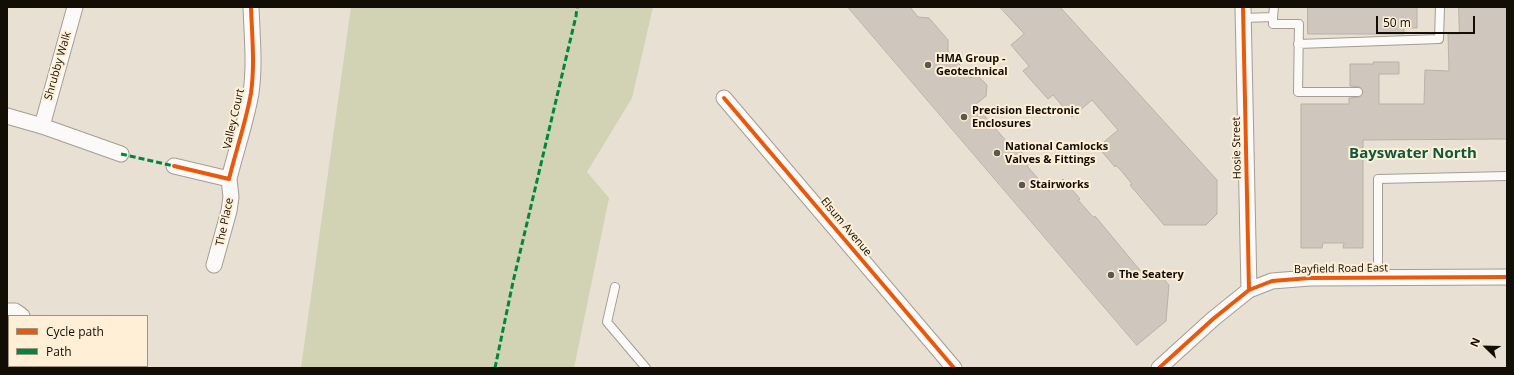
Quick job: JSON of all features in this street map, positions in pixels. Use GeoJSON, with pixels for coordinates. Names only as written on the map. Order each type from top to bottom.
{"type":"FeatureCollection","features":[{"type":"Feature","properties":{"kind":"street","name":"Shrubby Walk"},"geometry":{"type":"LineString","coordinates":[[42,126],[75,7]]}},
{"type":"Feature","properties":{"kind":"street","name":"Valley Court"},"geometry":{"type":"LineString","coordinates":[[229,179],[251,92],[254,60],[251,7]]}},
{"type":"Feature","properties":{"kind":"street","name":"Hosie Street"},"geometry":{"type":"LineString","coordinates":[[1243,12],[1249,290]]}},
{"type":"Feature","properties":{"kind":"street","name":"Elsum Avenue"},"geometry":{"type":"LineString","coordinates":[[724,98],[954,368]]}},
{"type":"Feature","properties":{"kind":"street"},"geometry":{"type":"LineString","coordinates":[[7,116],[42,126],[121,154]]}},
{"type":"Feature","properties":{"kind":"street"},"geometry":{"type":"LineString","coordinates":[[174,166],[229,179]]}},
{"type":"Feature","properties":{"kind":"street","name":"The Place"},"geometry":{"type":"LineString","coordinates":[[214,265],[229,211],[231,197],[229,179]]}},
{"type":"Feature","properties":{"kind":"street","name":"Bayfield Road East"},"geometry":{"type":"LineString","coordinates":[[1161,367],[1213,319],[1249,290],[1272,281],[1310,278],[1507,277]]}},
{"type":"Feature","properties":{"kind":"street"},"geometry":{"type":"LineString","coordinates":[[7,311],[15,312],[20,315]]}},
{"type":"Feature","properties":{"kind":"lane"},"geometry":{"type":"LineString","coordinates":[[1274,7],[1273,24],[1299,24],[1298,92],[1358,92]]}},
{"type":"Feature","properties":{"kind":"lane"},"geometry":{"type":"LineString","coordinates":[[1298,44],[1439,39],[1440,7]]}},
{"type":"Feature","properties":{"kind":"lane"},"geometry":{"type":"LineString","coordinates":[[1243,12],[1273,17]]}},
{"type":"Feature","properties":{"kind":"lane"},"geometry":{"type":"LineString","coordinates":[[1378,277],[1378,179],[1507,176]]}},
{"type":"Feature","properties":{"kind":"lane"},"geometry":{"type":"LineString","coordinates":[[616,286],[607,322],[646,368]]}},
{"type":"Feature","properties":{"kind":"green space"},"geometry":{"type":"Polygon","coordinates":[[[351,7],[653,7],[632,98],[587,172],[609,198],[574,368],[301,368],[351,7]]]}},
{"type":"Feature","properties":{"kind":"building"},"geometry":{"type":"Polygon","coordinates":[[[848,7],[910,7],[918,17],[929,18],[948,40],[948,51],[971,78],[976,74],[987,85],[986,96],[975,105],[1014,150],[1017,147],[1030,162],[1027,166],[1049,191],[1063,179],[1080,199],[1078,200],[1094,218],[1095,216],[1148,280],[1157,271],[1169,285],[1166,321],[1137,345],[848,7]]]}},
{"type":"Feature","properties":{"kind":"building"},"geometry":{"type":"Polygon","coordinates":[[[1000,7],[1060,7],[1217,180],[1217,214],[1206,225],[1164,225],[1130,185],[1132,184],[1124,174],[1116,165],[1115,167],[1098,147],[1118,130],[1092,100],[1072,117],[1053,95],[1048,99],[1023,71],[1029,66],[1011,45],[1024,34],[1000,7]]]}},
{"type":"Feature","properties":{"kind":"building"},"geometry":{"type":"Polygon","coordinates":[[[1308,7],[1417,7],[1417,28],[1404,28],[1404,34],[1308,34],[1308,7]]]}},
{"type":"Feature","properties":{"kind":"building"},"geometry":{"type":"Polygon","coordinates":[[[1459,7],[1507,7],[1507,139],[1363,140],[1363,248],[1343,248],[1344,243],[1323,243],[1322,248],[1301,248],[1301,104],[1349,104],[1349,98],[1360,97],[1363,92],[1360,87],[1350,86],[1350,64],[1399,62],[1399,74],[1379,74],[1379,104],[1424,104],[1425,70],[1449,71],[1448,34],[1459,34],[1459,7]]]}},
{"type":"Feature","properties":{"kind":"marked path"},"geometry":{"type":"LineString","coordinates":[[495,368],[513,282],[577,7]]}},
{"type":"Feature","properties":{"kind":"marked path"},"geometry":{"type":"LineString","coordinates":[[121,154],[174,166]]}},
{"type":"Feature","properties":{"kind":"cycle path"},"geometry":{"type":"LineString","coordinates":[[174,166],[229,179],[251,93],[253,61],[251,7]]}},
{"type":"Feature","properties":{"kind":"cycle path"},"geometry":{"type":"LineString","coordinates":[[1243,7],[1249,290]]}},
{"type":"Feature","properties":{"kind":"cycle path"},"geometry":{"type":"LineString","coordinates":[[724,98],[954,368]]}},
{"type":"Feature","properties":{"kind":"cycle path"},"geometry":{"type":"LineString","coordinates":[[1159,368],[1213,319],[1249,290],[1272,281],[1310,278],[1507,277]]}},
{"type":"Feature","properties":{"kind":"place","name":"HMA Group - Geotechnical"},"geometry":{"type":"Point","coordinates":[928,65]}},
{"type":"Feature","properties":{"kind":"place","name":"Precision Electronic Enclosures"},"geometry":{"type":"Point","coordinates":[964,117]}},
{"type":"Feature","properties":{"kind":"place","name":"National Camlocks Valves & Fittings"},"geometry":{"type":"Point","coordinates":[997,153]}},
{"type":"Feature","properties":{"kind":"place","name":"Stairworks"},"geometry":{"type":"Point","coordinates":[1022,185]}},
{"type":"Feature","properties":{"kind":"place","name":"The Seatery"},"geometry":{"type":"Point","coordinates":[1111,275]}},
{"type":"Feature","properties":{"kind":"district","name":"Bayswater North"},"geometry":{"type":"Point","coordinates":[1413,154]}}]}
